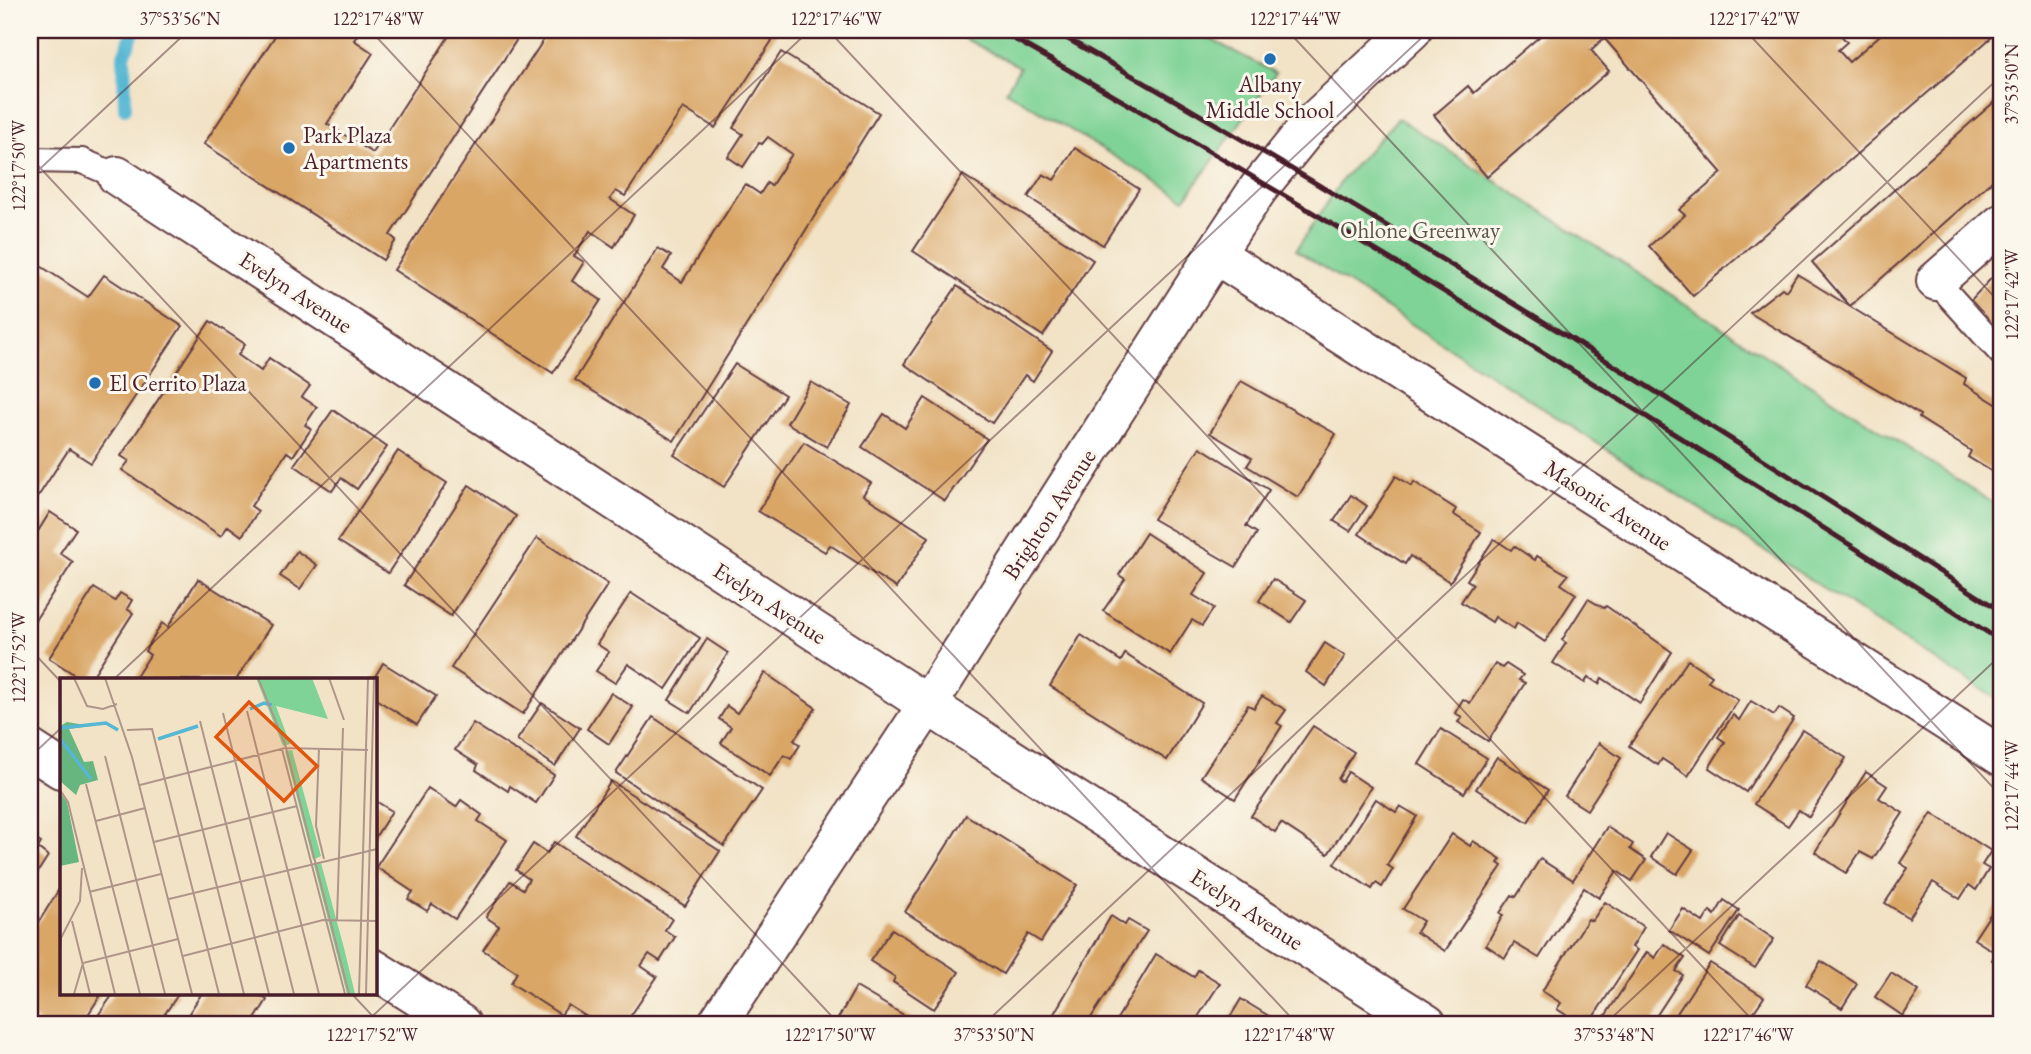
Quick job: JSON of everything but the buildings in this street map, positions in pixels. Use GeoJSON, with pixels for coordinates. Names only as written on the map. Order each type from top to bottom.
{"type":"FeatureCollection","features":[{"type":"Feature","properties":{"kind":"street","name":"Brighton Avenue"},"geometry":{"type":"LineString","coordinates":[[718,1024],[928,704],[1258,189],[1309,126],[1412,30]]}},
{"type":"Feature","properties":{"kind":"street","name":"Evelyn Avenue"},"geometry":{"type":"LineString","coordinates":[[117,176],[928,704],[1427,1024]]}},
{"type":"Feature","properties":{"kind":"street"},"geometry":{"type":"LineString","coordinates":[[1936,281],[2001,224]]}},
{"type":"Feature","properties":{"kind":"street","name":"Masonic Avenue"},"geometry":{"type":"LineString","coordinates":[[1216,254],[2001,757]]}},
{"type":"Feature","properties":{"kind":"street"},"geometry":{"type":"LineString","coordinates":[[30,749],[60,768]]}},
{"type":"Feature","properties":{"kind":"street"},"geometry":{"type":"LineString","coordinates":[[376,970],[461,1024]]}},
{"type":"Feature","properties":{"kind":"lane"},"geometry":{"type":"LineString","coordinates":[[30,160],[82,161],[117,176]]}},
{"type":"Feature","properties":{"kind":"lane"},"geometry":{"type":"LineString","coordinates":[[1936,281],[2001,354]]}},
{"type":"Feature","properties":{"kind":"green space"},"geometry":{"type":"Polygon","coordinates":[[[948,30],[1193,30],[1276,73],[1185,199],[1006,91],[1020,67],[948,30]]]}},
{"type":"Feature","properties":{"kind":"green space","name":"Ohlone Greenway"},"geometry":{"type":"Polygon","coordinates":[[[1398,118],[2001,508],[2001,702],[1296,250],[1344,177],[1398,118]]]}},
{"type":"Feature","properties":{"kind":"waterway"},"geometry":{"type":"LineString","coordinates":[[125,108],[124,55],[134,30]]}},
{"type":"Feature","properties":{"kind":"railway"},"geometry":{"type":"LineString","coordinates":[[998,30],[1253,177],[1504,328],[2001,641]]}},
{"type":"Feature","properties":{"kind":"railway"},"geometry":{"type":"LineString","coordinates":[[1052,30],[1412,241],[1649,387],[2001,611]]}},
{"type":"Feature","properties":{"kind":"place","name":"Albany Middle School"},"geometry":{"type":"Point","coordinates":[1270,59]}},
{"type":"Feature","properties":{"kind":"place","name":"Park Plaza Apartments"},"geometry":{"type":"Point","coordinates":[289,148]}},
{"type":"Feature","properties":{"kind":"place","name":"El Cerrito Plaza"},"geometry":{"type":"Point","coordinates":[95,383]}}]}
